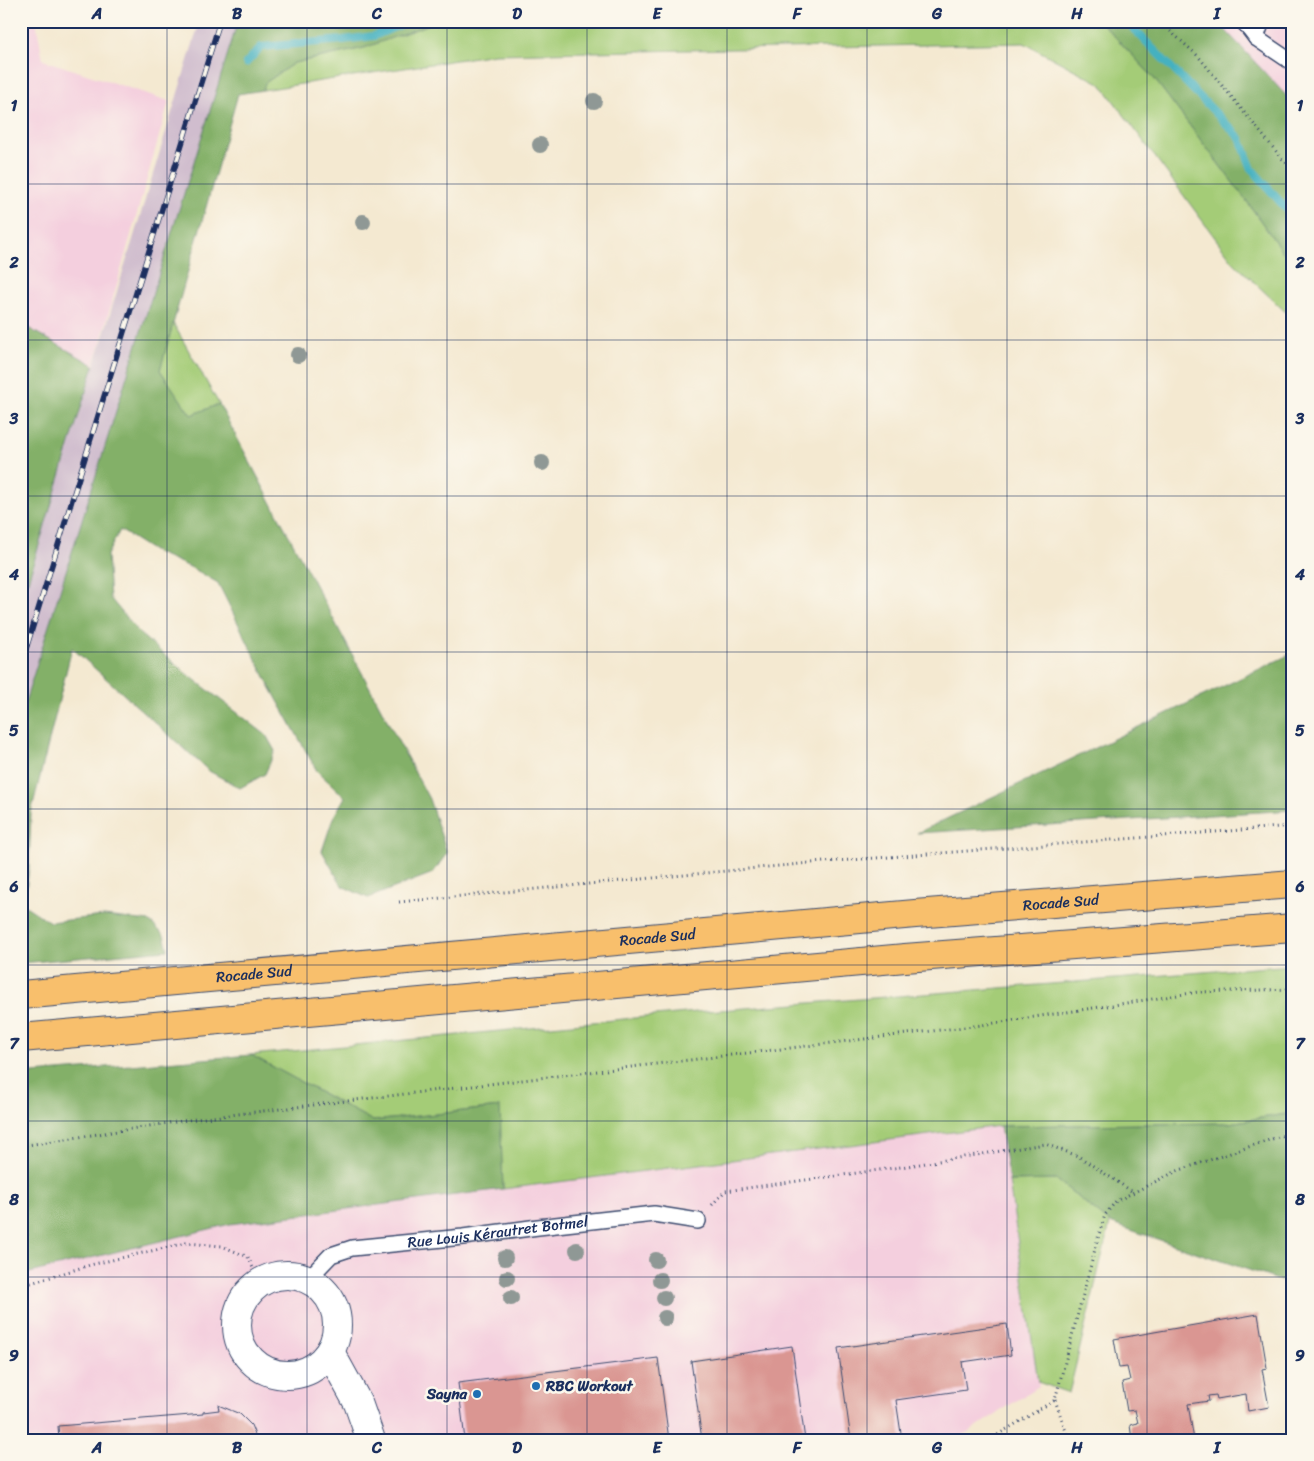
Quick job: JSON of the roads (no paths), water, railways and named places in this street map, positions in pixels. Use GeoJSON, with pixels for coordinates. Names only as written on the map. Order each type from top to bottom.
{"type":"FeatureCollection","features":[{"type":"Feature","properties":{"kind":"highway","name":"Rocade Sud"},"geometry":{"type":"LineString","coordinates":[[21,994],[915,914],[1293,884]]}},
{"type":"Feature","properties":{"kind":"highway"},"geometry":{"type":"LineString","coordinates":[[21,1038],[887,960],[1293,928]]}},
{"type":"Feature","properties":{"kind":"street"},"geometry":{"type":"LineString","coordinates":[[292,1275],[308,1279],[325,1292],[336,1311],[337,1332],[330,1352],[320,1364],[294,1376],[279,1375],[265,1370],[253,1361],[242,1347],[237,1329],[239,1311],[247,1295],[260,1283],[275,1277],[292,1275]]}},
{"type":"Feature","properties":{"kind":"street"},"geometry":{"type":"LineString","coordinates":[[330,1352],[358,1403],[371,1440]]}},
{"type":"Feature","properties":{"kind":"lane"},"geometry":{"type":"LineString","coordinates":[[1243,21],[1256,38],[1293,62]]}},
{"type":"Feature","properties":{"kind":"lane"},"geometry":{"type":"LineString","coordinates":[[1256,38],[1262,21]]}},
{"type":"Feature","properties":{"kind":"lane","name":"Rue Louis Kérautret Botmel"},"geometry":{"type":"LineString","coordinates":[[308,1279],[331,1255],[352,1248],[654,1214],[698,1221]]}},
{"type":"Feature","properties":{"kind":"waterway"},"geometry":{"type":"LineString","coordinates":[[246,63],[261,47],[374,36],[409,21]]}},
{"type":"Feature","properties":{"kind":"waterway"},"geometry":{"type":"LineString","coordinates":[[1126,21],[1240,138],[1252,169],[1293,217]]}},
{"type":"Feature","properties":{"kind":"railway"},"geometry":{"type":"LineString","coordinates":[[21,665],[220,21]]}},
{"type":"Feature","properties":{"kind":"place","name":"RBC Workout"},"geometry":{"type":"Point","coordinates":[536,1386]}},
{"type":"Feature","properties":{"kind":"place","name":"Sayna"},"geometry":{"type":"Point","coordinates":[477,1394]}}]}
